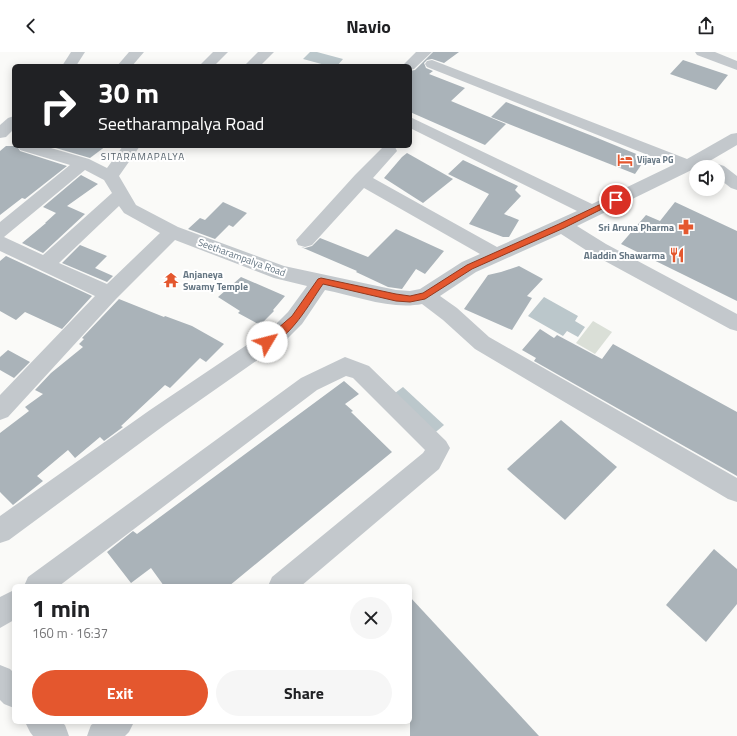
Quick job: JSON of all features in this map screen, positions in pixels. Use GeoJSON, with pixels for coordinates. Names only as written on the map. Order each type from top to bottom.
{"type":"FeatureCollection","features":[{"type":"Feature","properties":{"kind":"street"},"geometry":{"type":"LineString","coordinates":[[70,64],[78,52]]}},
{"type":"Feature","properties":{"kind":"street"},"geometry":{"type":"LineString","coordinates":[[126,64],[137,52]]}},
{"type":"Feature","properties":{"kind":"street"},"geometry":{"type":"LineString","coordinates":[[208,64],[221,52]]}},
{"type":"Feature","properties":{"kind":"street"},"geometry":{"type":"LineString","coordinates":[[253,64],[266,52]]}},
{"type":"Feature","properties":{"kind":"street"},"geometry":{"type":"LineString","coordinates":[[702,52],[737,66]]}},
{"type":"Feature","properties":{"kind":"street"},"geometry":{"type":"LineString","coordinates":[[412,65],[428,58],[693,160]]}},
{"type":"Feature","properties":{"kind":"street"},"geometry":{"type":"LineString","coordinates":[[0,133],[12,123]]}},
{"type":"Feature","properties":{"kind":"street"},"geometry":{"type":"LineString","coordinates":[[412,123],[442,136],[591,211]]}},
{"type":"Feature","properties":{"kind":"street"},"geometry":{"type":"LineString","coordinates":[[412,134],[426,140],[442,136]]}},
{"type":"Feature","properties":{"kind":"street","name":"Seetharampalya Road"},"geometry":{"type":"LineString","coordinates":[[705,160],[737,138]]}},
{"type":"Feature","properties":{"kind":"street"},"geometry":{"type":"LineString","coordinates":[[0,141],[12,143]]}},
{"type":"Feature","properties":{"kind":"street"},"geometry":{"type":"LineString","coordinates":[[36,148],[83,163],[110,176],[131,148]]}},
{"type":"Feature","properties":{"kind":"street"},"geometry":{"type":"LineString","coordinates":[[305,240],[389,151]]}},
{"type":"Feature","properties":{"kind":"street"},"geometry":{"type":"LineString","coordinates":[[0,232],[83,163]]}},
{"type":"Feature","properties":{"kind":"street","name":"Seetharampalya Road"},"geometry":{"type":"LineString","coordinates":[[110,176],[130,209],[172,232],[280,273],[396,298],[410,299],[425,296],[469,267],[689,168]]}},
{"type":"Feature","properties":{"kind":"street"},"geometry":{"type":"LineString","coordinates":[[725,175],[737,184]]}},
{"type":"Feature","properties":{"kind":"street"},"geometry":{"type":"LineString","coordinates":[[362,179],[497,255]]}},
{"type":"Feature","properties":{"kind":"street"},"geometry":{"type":"LineString","coordinates":[[45,265],[121,194]]}},
{"type":"Feature","properties":{"kind":"street"},"geometry":{"type":"LineString","coordinates":[[562,226],[599,248],[737,323]]}},
{"type":"Feature","properties":{"kind":"street"},"geometry":{"type":"LineString","coordinates":[[0,410],[109,294],[172,232]]}},
{"type":"Feature","properties":{"kind":"street"},"geometry":{"type":"LineString","coordinates":[[0,243],[109,294]]}},
{"type":"Feature","properties":{"kind":"street"},"geometry":{"type":"LineString","coordinates":[[0,531],[279,334],[295,318],[321,281]]}},
{"type":"Feature","properties":{"kind":"street"},"geometry":{"type":"LineString","coordinates":[[425,296],[450,314],[482,343],[737,490]]}},
{"type":"Feature","properties":{"kind":"street"},"geometry":{"type":"LineString","coordinates":[[40,584],[309,384],[345,366],[361,372],[438,448],[431,462],[283,584]]}},
{"type":"Feature","properties":{"kind":"street"},"geometry":{"type":"LineString","coordinates":[[0,614],[12,605]]}},
{"type":"Feature","properties":{"kind":"street"},"geometry":{"type":"LineString","coordinates":[[0,678],[12,692]]}},
{"type":"Feature","properties":{"kind":"street"},"geometry":{"type":"LineString","coordinates":[[42,724],[54,736]]}},
{"type":"Feature","properties":{"kind":"street"},"geometry":{"type":"LineString","coordinates":[[102,736],[117,724]]}},
{"type":"Feature","properties":{"kind":"shaded area"},"geometry":{"type":"Polygon","coordinates":[[[310,52],[317,52],[343,59],[339,64],[322,64],[303,59],[310,52]]]}},
{"type":"Feature","properties":{"kind":"shaded area"},"geometry":{"type":"Polygon","coordinates":[[[544,297],[578,316],[575,321],[585,327],[578,337],[567,331],[563,336],[528,316],[544,297]]]}},
{"type":"Feature","properties":{"kind":"shaded area"},"geometry":{"type":"Polygon","coordinates":[[[593,321],[612,332],[595,354],[576,343],[593,321]]]}},
{"type":"Feature","properties":{"kind":"shaded area"},"geometry":{"type":"Polygon","coordinates":[[[403,387],[444,425],[424,442],[382,403],[403,387]]]}},
{"type":"Feature","properties":{"kind":"building"},"geometry":{"type":"Polygon","coordinates":[[[433,52],[459,52],[444,63],[432,59],[427,60],[424,63],[426,68],[433,71],[429,74],[465,88],[451,101],[506,124],[485,145],[412,113],[412,71],[415,70],[433,52]]]}},
{"type":"Feature","properties":{"kind":"building"},"geometry":{"type":"Polygon","coordinates":[[[683,60],[728,75],[716,90],[670,74],[683,60]]]}},
{"type":"Feature","properties":{"kind":"building"},"geometry":{"type":"Polygon","coordinates":[[[506,102],[646,158],[635,174],[491,117],[506,102]]]}},
{"type":"Feature","properties":{"kind":"building"},"geometry":{"type":"Polygon","coordinates":[[[6,146],[12,146],[12,148],[18,148],[20,151],[67,166],[25,199],[22,198],[0,215],[0,151],[6,146]]]}},
{"type":"Feature","properties":{"kind":"building"},"geometry":{"type":"Polygon","coordinates":[[[56,148],[103,148],[90,158],[56,148]]]}},
{"type":"Feature","properties":{"kind":"building"},"geometry":{"type":"Polygon","coordinates":[[[407,153],[453,179],[423,203],[384,178],[407,153]]]}},
{"type":"Feature","properties":{"kind":"building"},"geometry":{"type":"Polygon","coordinates":[[[463,160],[518,186],[515,190],[521,196],[504,214],[519,220],[509,237],[503,237],[469,224],[489,194],[448,174],[463,160]]]}},
{"type":"Feature","properties":{"kind":"building"},"geometry":{"type":"Polygon","coordinates":[[[81,175],[98,184],[67,206],[85,214],[43,253],[22,243],[56,213],[43,207],[81,175]]]}},
{"type":"Feature","properties":{"kind":"building"},"geometry":{"type":"Polygon","coordinates":[[[223,202],[247,213],[233,227],[229,225],[215,239],[188,229],[200,218],[205,220],[223,202]]]}},
{"type":"Feature","properties":{"kind":"building"},"geometry":{"type":"Polygon","coordinates":[[[675,202],[737,231],[737,301],[621,244],[646,215],[660,221],[675,202]]]}},
{"type":"Feature","properties":{"kind":"building"},"geometry":{"type":"Polygon","coordinates":[[[396,229],[444,251],[425,274],[416,269],[402,289],[388,287],[356,272],[357,271],[301,247],[305,248],[312,246],[320,238],[368,257],[396,229]]]}},
{"type":"Feature","properties":{"kind":"building"},"geometry":{"type":"Polygon","coordinates":[[[80,245],[107,256],[95,268],[113,276],[107,282],[62,263],[80,245]]]}},
{"type":"Feature","properties":{"kind":"building"},"geometry":{"type":"Polygon","coordinates":[[[6,256],[92,296],[62,329],[25,312],[16,320],[0,311],[0,261],[6,256]]]}},
{"type":"Feature","properties":{"kind":"building"},"geometry":{"type":"Polygon","coordinates":[[[519,266],[543,279],[527,296],[532,298],[512,330],[464,309],[488,275],[519,266]]]}},
{"type":"Feature","properties":{"kind":"building"},"geometry":{"type":"Polygon","coordinates":[[[241,277],[285,296],[273,310],[274,311],[260,325],[238,313],[240,311],[218,297],[241,277]]]}},
{"type":"Feature","properties":{"kind":"building"},"geometry":{"type":"Polygon","coordinates":[[[119,299],[164,317],[165,316],[192,326],[224,344],[206,362],[200,358],[170,388],[165,385],[121,426],[123,427],[104,441],[100,437],[75,458],[68,450],[37,476],[43,481],[13,505],[0,492],[0,433],[29,411],[25,407],[43,394],[35,390],[51,373],[83,347],[79,344],[84,339],[82,338],[119,299]]]}},
{"type":"Feature","properties":{"kind":"building"},"geometry":{"type":"Polygon","coordinates":[[[540,329],[554,338],[557,335],[602,359],[613,344],[737,412],[737,476],[534,361],[536,358],[522,350],[540,329]]]}},
{"type":"Feature","properties":{"kind":"building"},"geometry":{"type":"Polygon","coordinates":[[[8,350],[30,362],[14,378],[0,370],[0,357],[8,350]]]}},
{"type":"Feature","properties":{"kind":"building"},"geometry":{"type":"Polygon","coordinates":[[[344,381],[359,394],[345,404],[353,411],[351,412],[392,452],[231,584],[163,584],[151,568],[131,583],[107,552],[133,531],[137,534],[344,381]]]}},
{"type":"Feature","properties":{"kind":"building"},"geometry":{"type":"Polygon","coordinates":[[[561,420],[617,467],[565,520],[507,469],[561,420]]]}},
{"type":"Feature","properties":{"kind":"building"},"geometry":{"type":"Polygon","coordinates":[[[714,549],[737,569],[737,604],[706,642],[666,605],[714,549]]]}},
{"type":"Feature","properties":{"kind":"building"},"geometry":{"type":"Polygon","coordinates":[[[412,599],[539,736],[410,736],[410,724],[412,724],[412,599]]]}},
{"type":"Feature","properties":{"kind":"place","name":"Vijaya PG"},"geometry":{"type":"Point","coordinates":[625,160]}},
{"type":"Feature","properties":{"kind":"place","name":"Sri Aruna Pharma"},"geometry":{"type":"Point","coordinates":[686,227]}},
{"type":"Feature","properties":{"kind":"place","name":"Aladdin Shawarma"},"geometry":{"type":"Point","coordinates":[677,255]}},
{"type":"Feature","properties":{"kind":"place","name":"Anjaneya Swamy Temple"},"geometry":{"type":"Point","coordinates":[171,280]}},
{"type":"Feature","properties":{"kind":"district","name":"SITARAMAPALYA"},"geometry":{"type":"Point","coordinates":[143,156]}},
{"type":"Feature","properties":{"kind":"route"},"geometry":{"type":"LineString","coordinates":[[267,342],[279,334],[295,318],[321,281],[396,298],[410,299],[425,296],[469,267],[562,226],[616,200]]}}]}
